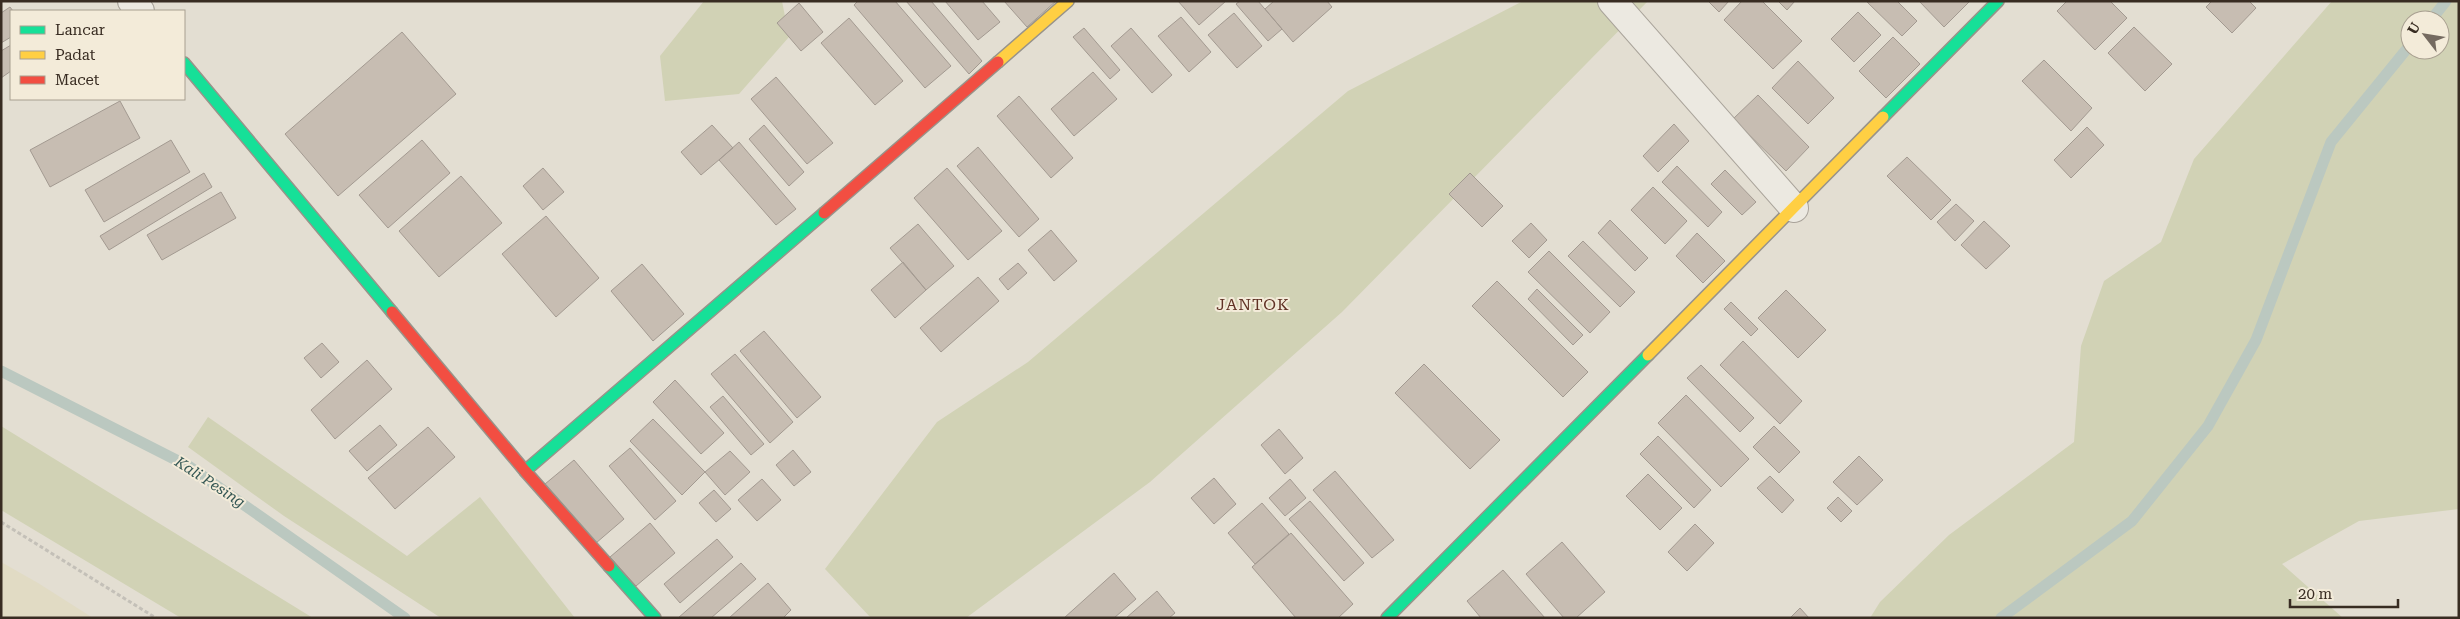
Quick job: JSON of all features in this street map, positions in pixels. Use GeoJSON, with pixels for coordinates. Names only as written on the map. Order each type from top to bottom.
{"type":"FeatureCollection","features":[{"type":"Feature","properties":{"kind":"street"},"geometry":{"type":"LineString","coordinates":[[524,471],[1068,1]]}},
{"type":"Feature","properties":{"kind":"street"},"geometry":{"type":"LineString","coordinates":[[1612,1],[1794,208]]}},
{"type":"Feature","properties":{"kind":"street"},"geometry":{"type":"LineString","coordinates":[[1387,618],[1998,1]]}},
{"type":"Feature","properties":{"kind":"street"},"geometry":{"type":"LineString","coordinates":[[185,64],[524,471],[655,618]]}},
{"type":"Feature","properties":{"kind":"path"},"geometry":{"type":"LineString","coordinates":[[1,522],[156,618]]}},
{"type":"Feature","properties":{"kind":"shaded area"},"geometry":{"type":"Polygon","coordinates":[[[1,562],[38,583],[93,618],[1,618],[1,562]]]}},
{"type":"Feature","properties":{"kind":"green space"},"geometry":{"type":"Polygon","coordinates":[[[704,1],[782,1],[789,37],[739,94],[665,101],[660,56],[704,1]]]}},
{"type":"Feature","properties":{"kind":"green space"},"geometry":{"type":"Polygon","coordinates":[[[1523,1],[1648,1],[1342,312],[1150,482],[966,618],[871,618],[825,569],[937,422],[1028,362],[1348,91],[1523,1]]]}},
{"type":"Feature","properties":{"kind":"green space"},"geometry":{"type":"Polygon","coordinates":[[[2332,1],[2459,1],[2459,509],[2359,521],[2282,564],[2343,618],[1870,618],[1880,602],[1949,535],[2074,442],[2081,346],[2104,281],[2161,242],[2194,159],[2332,1]]]}},
{"type":"Feature","properties":{"kind":"green space"},"geometry":{"type":"Polygon","coordinates":[[[208,417],[407,556],[480,497],[575,618],[441,618],[284,516],[188,447],[208,417]]]}},
{"type":"Feature","properties":{"kind":"green space"},"geometry":{"type":"Polygon","coordinates":[[[1,426],[313,618],[181,618],[1,510],[1,426]]]}},
{"type":"Feature","properties":{"kind":"building"},"geometry":{"type":"Polygon","coordinates":[[[858,1],[895,1],[951,66],[925,88],[854,5],[858,1]]]}},
{"type":"Feature","properties":{"kind":"building"},"geometry":{"type":"Polygon","coordinates":[[[906,1],[931,1],[982,61],[969,74],[906,1]]]}},
{"type":"Feature","properties":{"kind":"building"},"geometry":{"type":"Polygon","coordinates":[[[945,1],[982,1],[1000,22],[978,40],[945,1]]]}},
{"type":"Feature","properties":{"kind":"building"},"geometry":{"type":"Polygon","coordinates":[[[1004,1],[1056,1],[1027,27],[1004,1]]]}},
{"type":"Feature","properties":{"kind":"building"},"geometry":{"type":"Polygon","coordinates":[[[1178,1],[1226,1],[1199,25],[1178,1]]]}},
{"type":"Feature","properties":{"kind":"building"},"geometry":{"type":"Polygon","coordinates":[[[1240,1],[1258,1],[1282,29],[1268,41],[1236,4],[1240,1]]]}},
{"type":"Feature","properties":{"kind":"building"},"geometry":{"type":"Polygon","coordinates":[[[1274,1],[1327,1],[1332,7],[1293,42],[1265,9],[1274,1]]]}},
{"type":"Feature","properties":{"kind":"building"},"geometry":{"type":"Polygon","coordinates":[[[1708,1],[1729,1],[1719,12],[1708,1]]]}},
{"type":"Feature","properties":{"kind":"building"},"geometry":{"type":"Polygon","coordinates":[[[1742,1],[1762,1],[1802,41],[1773,69],[1724,20],[1742,1]]]}},
{"type":"Feature","properties":{"kind":"building"},"geometry":{"type":"Polygon","coordinates":[[[1778,1],[1795,1],[1787,10],[1778,1]]]}},
{"type":"Feature","properties":{"kind":"building"},"geometry":{"type":"Polygon","coordinates":[[[1897,1],[1917,21],[1902,36],[1867,2],[1897,1]]]}},
{"type":"Feature","properties":{"kind":"building"},"geometry":{"type":"Polygon","coordinates":[[[1919,1],[1970,1],[1944,27],[1919,1]]]}},
{"type":"Feature","properties":{"kind":"building"},"geometry":{"type":"Polygon","coordinates":[[[2067,1],[2110,1],[2127,18],[2095,50],[2057,11],[2067,1]]]}},
{"type":"Feature","properties":{"kind":"building"},"geometry":{"type":"Polygon","coordinates":[[[2212,1],[2249,1],[2256,8],[2232,33],[2206,7],[2212,1]]]}},
{"type":"Feature","properties":{"kind":"building"},"geometry":{"type":"Polygon","coordinates":[[[799,3],[823,32],[801,51],[777,23],[799,3]]]}},
{"type":"Feature","properties":{"kind":"building"},"geometry":{"type":"Polygon","coordinates":[[[10,7],[12,10],[10,10],[10,38],[1,43],[1,13],[10,7]]]}},
{"type":"Feature","properties":{"kind":"building"},"geometry":{"type":"Polygon","coordinates":[[[1858,12],[1881,35],[1854,62],[1831,39],[1858,12]]]}},
{"type":"Feature","properties":{"kind":"building"},"geometry":{"type":"Polygon","coordinates":[[[1234,13],[1262,46],[1237,68],[1208,35],[1234,13]]]}},
{"type":"Feature","properties":{"kind":"building"},"geometry":{"type":"Polygon","coordinates":[[[1181,17],[1211,52],[1189,72],[1158,36],[1181,17]]]}},
{"type":"Feature","properties":{"kind":"building"},"geometry":{"type":"Polygon","coordinates":[[[849,18],[903,81],[875,105],[821,43],[849,18]]]}},
{"type":"Feature","properties":{"kind":"building"},"geometry":{"type":"Polygon","coordinates":[[[2134,27],[2172,64],[2145,91],[2108,53],[2134,27]]]}},
{"type":"Feature","properties":{"kind":"building"},"geometry":{"type":"Polygon","coordinates":[[[1084,28],[1120,70],[1110,79],[1073,37],[1084,28]]]}},
{"type":"Feature","properties":{"kind":"building"},"geometry":{"type":"Polygon","coordinates":[[[1131,28],[1172,75],[1152,93],[1111,46],[1131,28]]]}},
{"type":"Feature","properties":{"kind":"building"},"geometry":{"type":"Polygon","coordinates":[[[402,32],[456,94],[338,196],[285,134],[402,32]]]}},
{"type":"Feature","properties":{"kind":"building"},"geometry":{"type":"Polygon","coordinates":[[[1893,37],[1920,64],[1886,98],[1859,71],[1893,37]]]}},
{"type":"Feature","properties":{"kind":"building"},"geometry":{"type":"Polygon","coordinates":[[[10,46],[10,72],[1,78],[1,51],[10,46]]]}},
{"type":"Feature","properties":{"kind":"building"},"geometry":{"type":"Polygon","coordinates":[[[2044,60],[2092,108],[2071,131],[2022,81],[2044,60]]]}},
{"type":"Feature","properties":{"kind":"building"},"geometry":{"type":"Polygon","coordinates":[[[1798,61],[1834,98],[1808,124],[1772,88],[1798,61]]]}},
{"type":"Feature","properties":{"kind":"building"},"geometry":{"type":"Polygon","coordinates":[[[1093,72],[1117,99],[1074,136],[1051,109],[1093,72]]]}},
{"type":"Feature","properties":{"kind":"building"},"geometry":{"type":"Polygon","coordinates":[[[776,77],[833,143],[807,164],[751,99],[776,77]]]}},
{"type":"Feature","properties":{"kind":"building"},"geometry":{"type":"Polygon","coordinates":[[[1758,95],[1809,147],[1786,171],[1733,119],[1758,95]]]}},
{"type":"Feature","properties":{"kind":"building"},"geometry":{"type":"Polygon","coordinates":[[[1019,96],[1073,158],[1051,178],[997,116],[1019,96]]]}},
{"type":"Feature","properties":{"kind":"building"},"geometry":{"type":"Polygon","coordinates":[[[120,101],[140,138],[50,187],[30,150],[120,101]]]}},
{"type":"Feature","properties":{"kind":"building"},"geometry":{"type":"Polygon","coordinates":[[[1674,124],[1689,141],[1658,172],[1643,156],[1674,124]]]}},
{"type":"Feature","properties":{"kind":"building"},"geometry":{"type":"Polygon","coordinates":[[[712,125],[733,148],[701,175],[681,152],[712,125]]]}},
{"type":"Feature","properties":{"kind":"building"},"geometry":{"type":"Polygon","coordinates":[[[764,125],[804,172],[789,186],[749,139],[764,125]]]}},
{"type":"Feature","properties":{"kind":"building"},"geometry":{"type":"Polygon","coordinates":[[[2087,127],[2104,145],[2071,178],[2054,160],[2087,127]]]}},
{"type":"Feature","properties":{"kind":"building"},"geometry":{"type":"Polygon","coordinates":[[[171,140],[190,172],[104,222],[85,190],[171,140]]]}},
{"type":"Feature","properties":{"kind":"building"},"geometry":{"type":"Polygon","coordinates":[[[422,140],[450,173],[388,228],[359,195],[422,140]]]}},
{"type":"Feature","properties":{"kind":"building"},"geometry":{"type":"Polygon","coordinates":[[[739,142],[796,209],[776,225],[719,160],[739,142]]]}},
{"type":"Feature","properties":{"kind":"building"},"geometry":{"type":"Polygon","coordinates":[[[978,147],[1039,219],[1019,237],[957,166],[978,147]]]}},
{"type":"Feature","properties":{"kind":"building"},"geometry":{"type":"Polygon","coordinates":[[[1907,157],[1951,200],[1931,220],[1887,176],[1907,157]]]}},
{"type":"Feature","properties":{"kind":"building"},"geometry":{"type":"Polygon","coordinates":[[[1677,166],[1722,212],[1708,227],[1662,182],[1677,166]]]}},
{"type":"Feature","properties":{"kind":"building"},"geometry":{"type":"Polygon","coordinates":[[[543,168],[564,192],[543,210],[523,186],[543,168]]]}},
{"type":"Feature","properties":{"kind":"building"},"geometry":{"type":"Polygon","coordinates":[[[947,168],[1002,231],[968,260],[914,198],[947,168]]]}},
{"type":"Feature","properties":{"kind":"building"},"geometry":{"type":"Polygon","coordinates":[[[1725,170],[1756,202],[1742,215],[1711,184],[1725,170]]]}},
{"type":"Feature","properties":{"kind":"building"},"geometry":{"type":"Polygon","coordinates":[[[204,173],[212,187],[109,250],[100,236],[204,173]]]}},
{"type":"Feature","properties":{"kind":"building"},"geometry":{"type":"Polygon","coordinates":[[[1470,173],[1503,206],[1482,227],[1449,194],[1470,173]]]}},
{"type":"Feature","properties":{"kind":"building"},"geometry":{"type":"Polygon","coordinates":[[[461,176],[502,223],[439,277],[399,231],[461,176]]]}},
{"type":"Feature","properties":{"kind":"building"},"geometry":{"type":"Polygon","coordinates":[[[1653,187],[1687,221],[1665,244],[1631,210],[1653,187]]]}},
{"type":"Feature","properties":{"kind":"building"},"geometry":{"type":"Polygon","coordinates":[[[221,192],[236,218],[162,260],[147,235],[221,192]]]}},
{"type":"Feature","properties":{"kind":"building"},"geometry":{"type":"Polygon","coordinates":[[[1956,204],[1974,221],[1955,241],[1937,222],[1956,204]]]}},
{"type":"Feature","properties":{"kind":"building"},"geometry":{"type":"Polygon","coordinates":[[[546,216],[599,278],[556,317],[502,254],[546,216]]]}},
{"type":"Feature","properties":{"kind":"building"},"geometry":{"type":"Polygon","coordinates":[[[1610,220],[1648,258],[1635,271],[1598,233],[1610,220]]]}},
{"type":"Feature","properties":{"kind":"building"},"geometry":{"type":"Polygon","coordinates":[[[1984,221],[2010,246],[1986,269],[1961,245],[1984,221]]]}},
{"type":"Feature","properties":{"kind":"building"},"geometry":{"type":"Polygon","coordinates":[[[1531,223],[1547,240],[1529,258],[1512,241],[1531,223]]]}},
{"type":"Feature","properties":{"kind":"building"},"geometry":{"type":"Polygon","coordinates":[[[918,224],[954,266],[926,290],[890,248],[918,224]]]}},
{"type":"Feature","properties":{"kind":"building"},"geometry":{"type":"Polygon","coordinates":[[[1051,230],[1077,261],[1054,281],[1028,250],[1051,230]]]}},
{"type":"Feature","properties":{"kind":"building"},"geometry":{"type":"Polygon","coordinates":[[[1697,233],[1725,261],[1703,283],[1676,256],[1697,233]]]}},
{"type":"Feature","properties":{"kind":"building"},"geometry":{"type":"Polygon","coordinates":[[[1583,241],[1635,292],[1620,307],[1568,256],[1583,241]]]}},
{"type":"Feature","properties":{"kind":"building"},"geometry":{"type":"Polygon","coordinates":[[[1549,251],[1610,312],[1590,333],[1528,272],[1549,251]]]}},
{"type":"Feature","properties":{"kind":"building"},"geometry":{"type":"Polygon","coordinates":[[[903,262],[926,290],[895,318],[871,290],[903,262]]]}},
{"type":"Feature","properties":{"kind":"building"},"geometry":{"type":"Polygon","coordinates":[[[1018,263],[1027,273],[1008,290],[999,279],[1018,263]]]}},
{"type":"Feature","properties":{"kind":"building"},"geometry":{"type":"Polygon","coordinates":[[[642,264],[684,314],[653,341],[611,291],[642,264]]]}},
{"type":"Feature","properties":{"kind":"building"},"geometry":{"type":"Polygon","coordinates":[[[978,277],[999,301],[941,352],[920,328],[978,277]]]}},
{"type":"Feature","properties":{"kind":"building"},"geometry":{"type":"Polygon","coordinates":[[[1497,281],[1588,372],[1563,397],[1472,306],[1497,281]]]}},
{"type":"Feature","properties":{"kind":"building"},"geometry":{"type":"Polygon","coordinates":[[[1537,289],[1583,335],[1573,345],[1528,299],[1537,289]]]}},
{"type":"Feature","properties":{"kind":"building"},"geometry":{"type":"Polygon","coordinates":[[[1786,290],[1826,330],[1798,358],[1758,318],[1786,290]]]}},
{"type":"Feature","properties":{"kind":"building"},"geometry":{"type":"Polygon","coordinates":[[[1731,302],[1758,329],[1751,336],[1724,309],[1731,302]]]}},
{"type":"Feature","properties":{"kind":"building"},"geometry":{"type":"Polygon","coordinates":[[[764,331],[821,397],[797,418],[740,351],[764,331]]]}},
{"type":"Feature","properties":{"kind":"building"},"geometry":{"type":"Polygon","coordinates":[[[1743,341],[1802,401],[1780,424],[1720,365],[1743,341]]]}},
{"type":"Feature","properties":{"kind":"building"},"geometry":{"type":"Polygon","coordinates":[[[322,343],[339,362],[321,378],[304,358],[322,343]]]}},
{"type":"Feature","properties":{"kind":"building"},"geometry":{"type":"Polygon","coordinates":[[[735,354],[793,422],[770,443],[711,374],[735,354]]]}},
{"type":"Feature","properties":{"kind":"building"},"geometry":{"type":"Polygon","coordinates":[[[367,360],[392,389],[335,439],[311,410],[367,360]]]}},
{"type":"Feature","properties":{"kind":"building"},"geometry":{"type":"Polygon","coordinates":[[[1424,364],[1500,440],[1470,469],[1395,393],[1424,364]]]}},
{"type":"Feature","properties":{"kind":"building"},"geometry":{"type":"Polygon","coordinates":[[[1701,365],[1754,418],[1740,432],[1687,378],[1701,365]]]}},
{"type":"Feature","properties":{"kind":"building"},"geometry":{"type":"Polygon","coordinates":[[[675,380],[724,433],[701,454],[653,402],[675,380]]]}},
{"type":"Feature","properties":{"kind":"building"},"geometry":{"type":"Polygon","coordinates":[[[1686,395],[1749,459],[1721,487],[1658,423],[1686,395]]]}},
{"type":"Feature","properties":{"kind":"building"},"geometry":{"type":"Polygon","coordinates":[[[723,396],[764,444],[751,455],[710,407],[723,396]]]}},
{"type":"Feature","properties":{"kind":"building"},"geometry":{"type":"Polygon","coordinates":[[[653,419],[705,472],[682,495],[630,441],[653,419]]]}},
{"type":"Feature","properties":{"kind":"building"},"geometry":{"type":"Polygon","coordinates":[[[380,425],[397,445],[367,471],[349,451],[380,425]]]}},
{"type":"Feature","properties":{"kind":"building"},"geometry":{"type":"Polygon","coordinates":[[[1774,426],[1800,452],[1779,473],[1753,447],[1774,426]]]}},
{"type":"Feature","properties":{"kind":"building"},"geometry":{"type":"Polygon","coordinates":[[[428,427],[455,457],[395,509],[368,478],[428,427]]]}},
{"type":"Feature","properties":{"kind":"building"},"geometry":{"type":"Polygon","coordinates":[[[1279,429],[1303,458],[1285,474],[1261,445],[1279,429]]]}},
{"type":"Feature","properties":{"kind":"building"},"geometry":{"type":"Polygon","coordinates":[[[1658,436],[1711,490],[1694,508],[1640,454],[1658,436]]]}},
{"type":"Feature","properties":{"kind":"building"},"geometry":{"type":"Polygon","coordinates":[[[630,448],[676,501],[655,520],[609,466],[630,448]]]}},
{"type":"Feature","properties":{"kind":"building"},"geometry":{"type":"Polygon","coordinates":[[[793,450],[811,472],[794,486],[776,465],[793,450]]]}},
{"type":"Feature","properties":{"kind":"building"},"geometry":{"type":"Polygon","coordinates":[[[730,451],[750,472],[725,495],[705,472],[730,451]]]}},
{"type":"Feature","properties":{"kind":"building"},"geometry":{"type":"Polygon","coordinates":[[[1859,456],[1883,480],[1857,505],[1833,482],[1859,456]]]}},
{"type":"Feature","properties":{"kind":"building"},"geometry":{"type":"Polygon","coordinates":[[[574,460],[624,519],[596,543],[545,484],[574,460]]]}},
{"type":"Feature","properties":{"kind":"building"},"geometry":{"type":"Polygon","coordinates":[[[1335,471],[1394,540],[1372,558],[1313,490],[1335,471]]]}},
{"type":"Feature","properties":{"kind":"building"},"geometry":{"type":"Polygon","coordinates":[[[1648,474],[1682,508],[1660,530],[1626,496],[1648,474]]]}},
{"type":"Feature","properties":{"kind":"building"},"geometry":{"type":"Polygon","coordinates":[[[1770,476],[1794,500],[1782,513],[1757,488],[1770,476]]]}},
{"type":"Feature","properties":{"kind":"building"},"geometry":{"type":"Polygon","coordinates":[[[1214,478],[1236,504],[1214,524],[1191,498],[1214,478]]]}},
{"type":"Feature","properties":{"kind":"building"},"geometry":{"type":"Polygon","coordinates":[[[762,479],[781,500],[757,521],[738,500],[762,479]]]}},
{"type":"Feature","properties":{"kind":"building"},"geometry":{"type":"Polygon","coordinates":[[[1290,479],[1306,498],[1285,516],[1269,498],[1290,479]]]}},
{"type":"Feature","properties":{"kind":"building"},"geometry":{"type":"Polygon","coordinates":[[[714,490],[731,509],[716,522],[699,503],[714,490]]]}},
{"type":"Feature","properties":{"kind":"building"},"geometry":{"type":"Polygon","coordinates":[[[1838,497],[1852,511],[1841,522],[1827,508],[1838,497]]]}},
{"type":"Feature","properties":{"kind":"building"},"geometry":{"type":"Polygon","coordinates":[[[1310,501],[1364,563],[1344,581],[1289,519],[1310,501]]]}},
{"type":"Feature","properties":{"kind":"building"},"geometry":{"type":"Polygon","coordinates":[[[1262,503],[1289,534],[1255,564],[1228,533],[1262,503]]]}},
{"type":"Feature","properties":{"kind":"building"},"geometry":{"type":"Polygon","coordinates":[[[650,523],[675,553],[636,586],[610,557],[650,523]]]}},
{"type":"Feature","properties":{"kind":"building"},"geometry":{"type":"Polygon","coordinates":[[[1695,524],[1714,543],[1687,571],[1668,552],[1695,524]]]}},
{"type":"Feature","properties":{"kind":"building"},"geometry":{"type":"Polygon","coordinates":[[[1291,533],[1353,604],[1338,618],[1296,618],[1252,567],[1291,533]]]}},
{"type":"Feature","properties":{"kind":"building"},"geometry":{"type":"Polygon","coordinates":[[[717,539],[733,557],[680,603],[664,584],[717,539]]]}},
{"type":"Feature","properties":{"kind":"building"},"geometry":{"type":"Polygon","coordinates":[[[1562,542],[1605,592],[1576,618],[1564,618],[1526,574],[1562,542]]]}},
{"type":"Feature","properties":{"kind":"building"},"geometry":{"type":"Polygon","coordinates":[[[741,563],[756,579],[711,618],[678,618],[741,563]]]}},
{"type":"Feature","properties":{"kind":"building"},"geometry":{"type":"Polygon","coordinates":[[[1503,570],[1545,618],[1481,618],[1467,601],[1503,570]]]}},
{"type":"Feature","properties":{"kind":"building"},"geometry":{"type":"Polygon","coordinates":[[[1114,573],[1136,599],[1114,618],[1064,618],[1114,573]]]}},
{"type":"Feature","properties":{"kind":"building"},"geometry":{"type":"Polygon","coordinates":[[[768,583],[791,610],[783,618],[729,618],[768,583]]]}},
{"type":"Feature","properties":{"kind":"building"},"geometry":{"type":"Polygon","coordinates":[[[1157,591],[1175,613],[1169,618],[1126,618],[1157,591]]]}},
{"type":"Feature","properties":{"kind":"building"},"geometry":{"type":"Polygon","coordinates":[[[1800,608],[1809,618],[1790,618],[1800,608]]]}},
{"type":"Feature","properties":{"kind":"waterway"},"geometry":{"type":"LineString","coordinates":[[2439,10],[2446,1]]}},
{"type":"Feature","properties":{"kind":"waterway"},"geometry":{"type":"LineString","coordinates":[[2001,618],[2132,521],[2208,426],[2256,340],[2331,142],[2400,57]]}},
{"type":"Feature","properties":{"kind":"waterway","name":"Kali Pesing"},"geometry":{"type":"LineString","coordinates":[[1,371],[190,467],[405,618]]}},
{"type":"Feature","properties":{"kind":"traffic: fast"},"geometry":{"type":"LineString","coordinates":[[1883,117],[1998,1]]}},
{"type":"Feature","properties":{"kind":"traffic: fast"},"geometry":{"type":"LineString","coordinates":[[185,64],[392,312]]}},
{"type":"Feature","properties":{"kind":"traffic: fast"},"geometry":{"type":"LineString","coordinates":[[525,471],[824,213]]}},
{"type":"Feature","properties":{"kind":"traffic: fast"},"geometry":{"type":"LineString","coordinates":[[1387,618],[1648,355]]}},
{"type":"Feature","properties":{"kind":"traffic: fast"},"geometry":{"type":"LineString","coordinates":[[609,566],[655,618]]}},
{"type":"Feature","properties":{"kind":"traffic: slow"},"geometry":{"type":"LineString","coordinates":[[998,62],[1068,1]]}},
{"type":"Feature","properties":{"kind":"traffic: slow"},"geometry":{"type":"LineString","coordinates":[[1648,355],[1883,117]]}},
{"type":"Feature","properties":{"kind":"traffic: jam"},"geometry":{"type":"LineString","coordinates":[[824,213],[998,62]]}},
{"type":"Feature","properties":{"kind":"traffic: jam"},"geometry":{"type":"LineString","coordinates":[[392,312],[525,471],[609,566]]}},
{"type":"Feature","properties":{"kind":"district","name":"JANTOK"},"geometry":{"type":"Point","coordinates":[1253,304]}}]}
